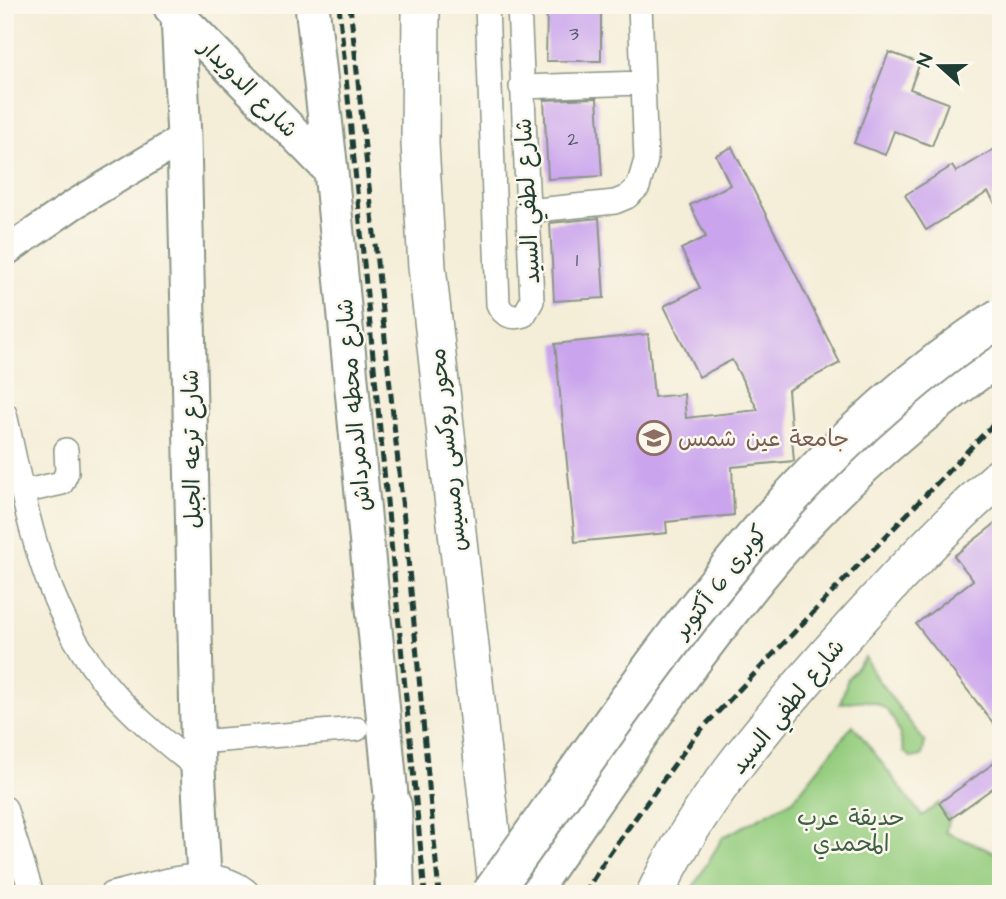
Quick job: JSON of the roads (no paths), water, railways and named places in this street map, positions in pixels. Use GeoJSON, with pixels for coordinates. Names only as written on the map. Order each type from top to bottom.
{"type":"FeatureCollection","features":[{"type":"Feature","properties":{"kind":"highway","name":"كوبرى 6 أكتوبر"},"geometry":{"type":"LineString","coordinates":[[491,894],[690,617],[753,535],[862,424],[942,358],[1001,317]]}},
{"type":"Feature","properties":{"kind":"highway","name":"كوبرى 6 أكتوبر"},"geometry":{"type":"LineString","coordinates":[[528,894],[713,634],[776,555],[882,448],[1001,355]]}},
{"type":"Feature","properties":{"kind":"highway"},"geometry":{"type":"LineString","coordinates":[[391,806],[395,894]]}},
{"type":"Feature","properties":{"kind":"main road","name":"شارع محطه الدمرداش"},"geometry":{"type":"LineString","coordinates":[[312,5],[331,171],[391,806]]}},
{"type":"Feature","properties":{"kind":"main road","name":"محور روكسى رمسيس"},"geometry":{"type":"LineString","coordinates":[[419,8],[420,144],[427,267],[498,894]]}},
{"type":"Feature","properties":{"kind":"main road","name":"شارع الدويدار"},"geometry":{"type":"LineString","coordinates":[[174,9],[331,171]]}},
{"type":"Feature","properties":{"kind":"main road","name":"شارع ترعه الجبل"},"geometry":{"type":"LineString","coordinates":[[174,9],[184,138],[198,756],[204,884]]}},
{"type":"Feature","properties":{"kind":"main road","name":"شارع لطفي السيد"},"geometry":{"type":"LineString","coordinates":[[655,894],[704,811],[782,706],[895,579],[1001,476]]}},
{"type":"Feature","properties":{"kind":"street","name":"شارع لطفي السيد"},"geometry":{"type":"LineString","coordinates":[[487,5],[498,304],[504,313],[514,317],[524,314],[532,302],[519,5]]}},
{"type":"Feature","properties":{"kind":"street"},"geometry":{"type":"LineString","coordinates":[[527,211],[615,202],[627,197],[638,187],[646,160],[640,5]]}},
{"type":"Feature","properties":{"kind":"street"},"geometry":{"type":"LineString","coordinates":[[521,87],[641,83]]}},
{"type":"Feature","properties":{"kind":"street"},"geometry":{"type":"LineString","coordinates":[[5,252],[73,205],[184,138]]}},
{"type":"Feature","properties":{"kind":"street"},"geometry":{"type":"LineString","coordinates":[[5,414],[46,581],[73,640],[91,666],[132,713],[198,756],[357,729]]}},
{"type":"Feature","properties":{"kind":"street"},"geometry":{"type":"LineString","coordinates":[[22,492],[62,483],[67,472],[66,450]]}},
{"type":"Feature","properties":{"kind":"street"},"geometry":{"type":"LineString","coordinates":[[5,808],[32,894]]}},
{"type":"Feature","properties":{"kind":"street"},"geometry":{"type":"LineString","coordinates":[[111,894],[204,884],[220,876],[250,894]]}},
{"type":"Feature","properties":{"kind":"railway"},"geometry":{"type":"LineString","coordinates":[[339,5],[425,894]]}},
{"type":"Feature","properties":{"kind":"railway"},"geometry":{"type":"LineString","coordinates":[[350,5],[407,548],[439,894]]}},
{"type":"Feature","properties":{"kind":"railway"},"geometry":{"type":"LineString","coordinates":[[584,894],[605,860],[695,736],[1001,416]]}},
{"type":"Feature","properties":{"kind":"place","name":"جامعة عين شمس"},"geometry":{"type":"Point","coordinates":[654,438]}},
{"type":"Feature","properties":{"kind":"park label","name":"حديقة عرب المحمدي"},"geometry":{"type":"Point","coordinates":[851,830]}}]}
